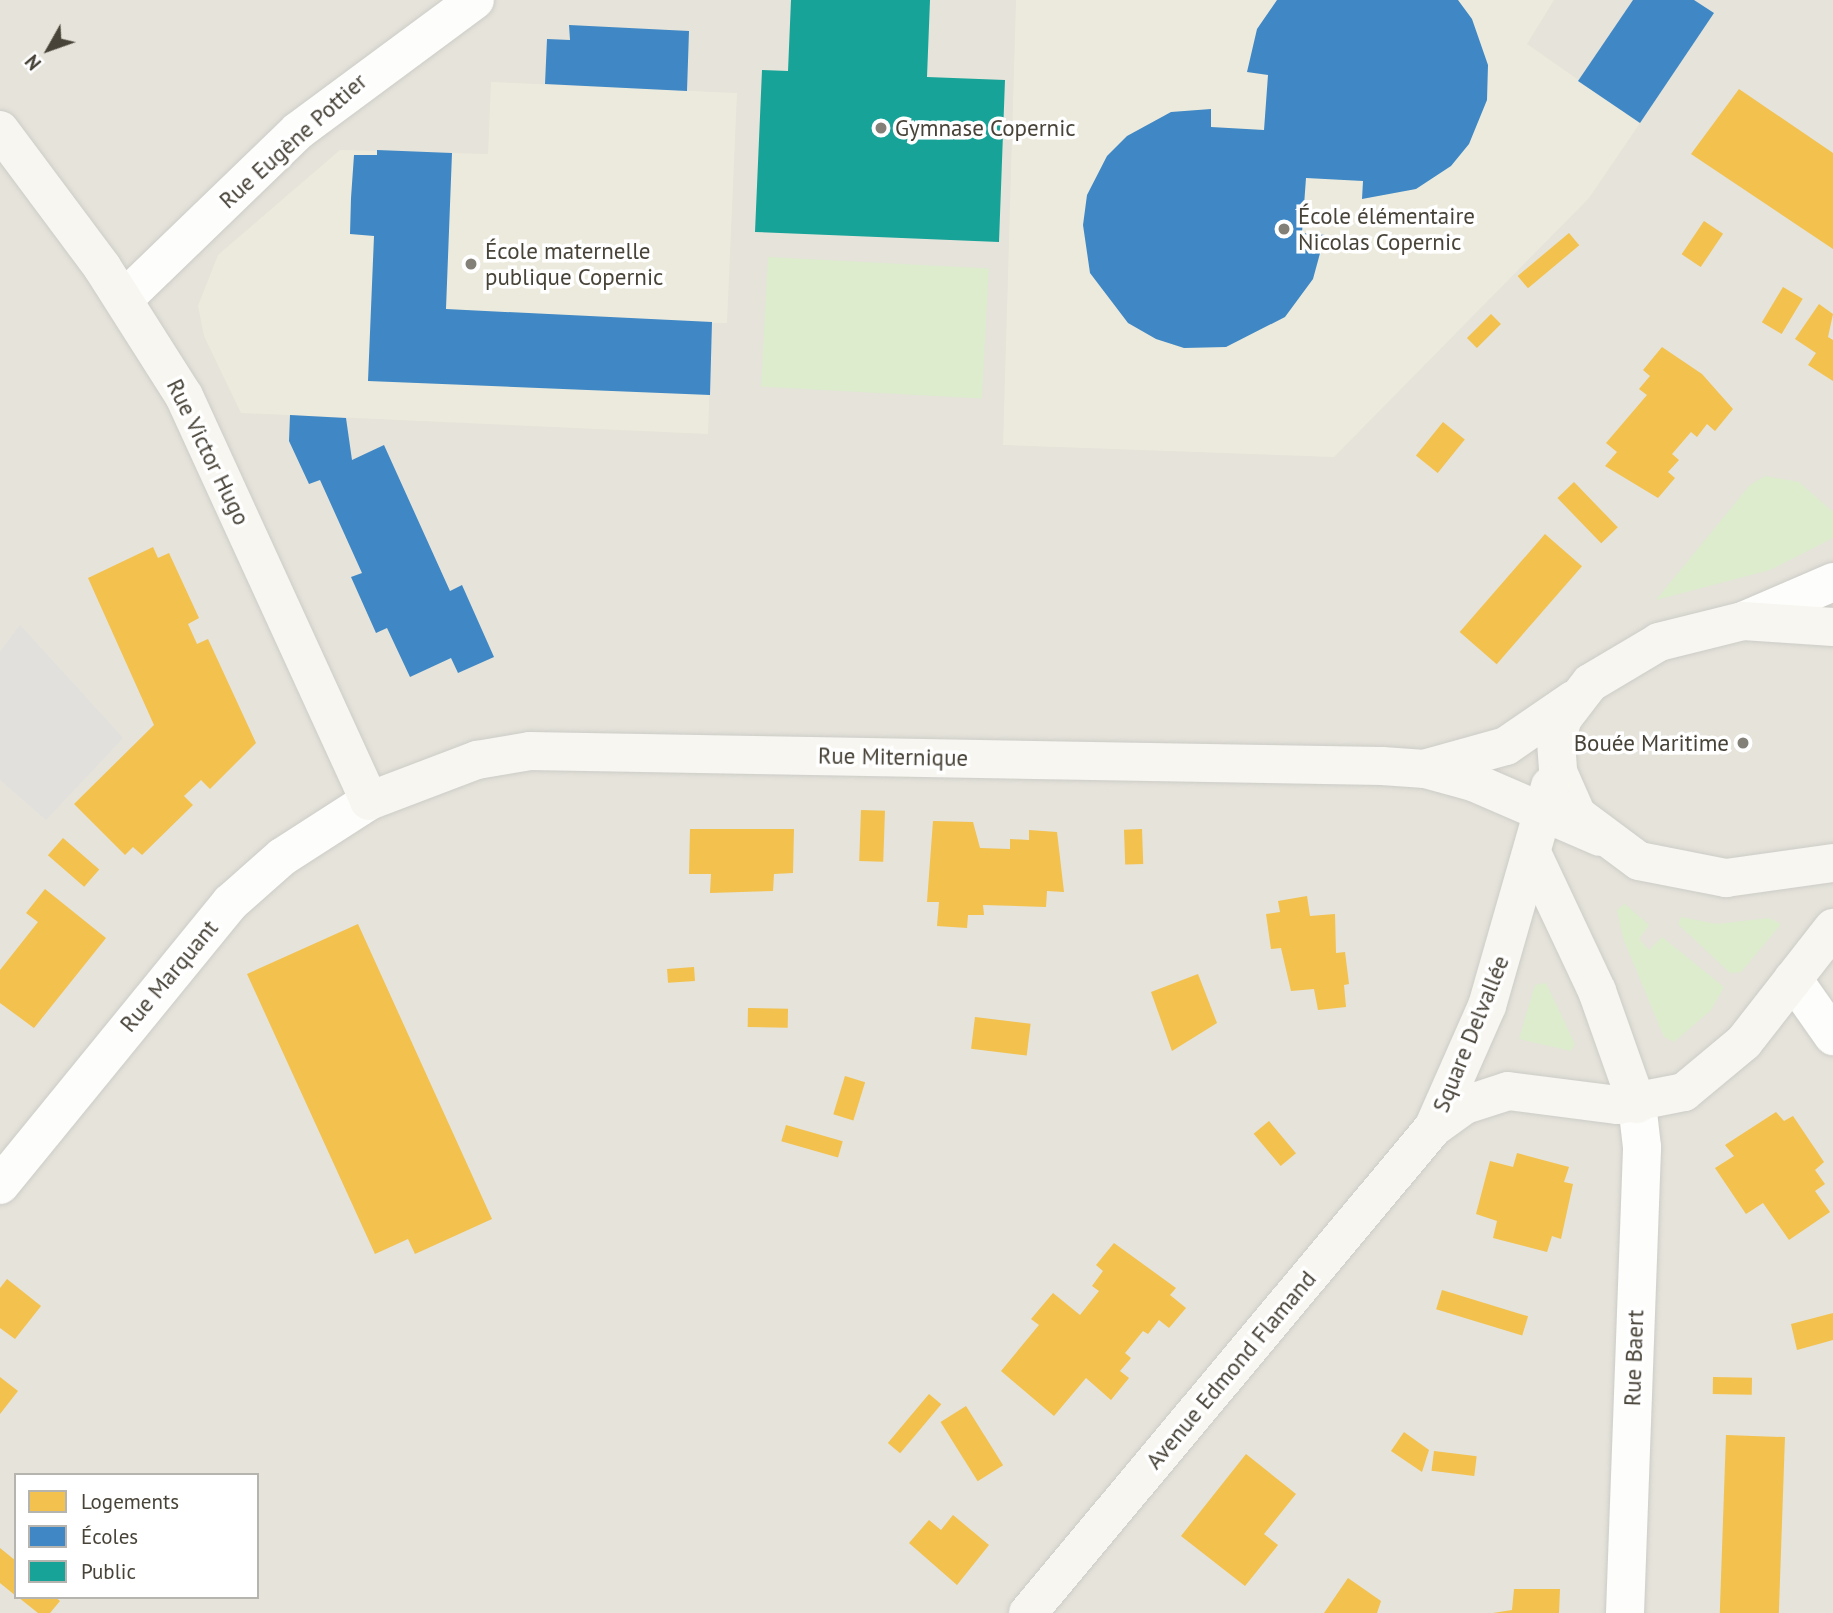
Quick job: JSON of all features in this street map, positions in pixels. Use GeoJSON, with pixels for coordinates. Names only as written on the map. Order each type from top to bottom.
{"type":"FeatureCollection","features":[{"type":"Feature","properties":{"kind":"street","name":"Rue Eugène Pottier"},"geometry":{"type":"LineString","coordinates":[[124,299],[299,131],[475,0]]}},
{"type":"Feature","properties":{"kind":"street","name":"Rue Victor Hugo"},"geometry":{"type":"LineString","coordinates":[[0,130],[124,299],[184,396],[369,801]]}},
{"type":"Feature","properties":{"kind":"street","name":"Square Delvallée"},"geometry":{"type":"LineString","coordinates":[[1425,769],[1506,746],[1639,651],[1744,621],[1833,582]]}},
{"type":"Feature","properties":{"kind":"street","name":"Square Delvallée"},"geometry":{"type":"LineString","coordinates":[[1744,621],[1833,627]]}},
{"type":"Feature","properties":{"kind":"street","name":"Square Delvallée"},"geometry":{"type":"LineString","coordinates":[[1433,1128],[1484,1015],[1534,855],[1556,757],[1558,730],[1577,697]]}},
{"type":"Feature","properties":{"kind":"street","name":"Rue Miternique"},"geometry":{"type":"LineString","coordinates":[[369,801],[468,763],[530,751],[1425,769]]}},
{"type":"Feature","properties":{"kind":"street","name":"Square Delvallée"},"geometry":{"type":"LineString","coordinates":[[1556,757],[1570,802],[1600,837]]}},
{"type":"Feature","properties":{"kind":"street","name":"Square Delvallée"},"geometry":{"type":"LineString","coordinates":[[1425,769],[1545,810],[1600,837],[1639,861],[1688,875],[1770,876],[1833,863]]}},
{"type":"Feature","properties":{"kind":"street","name":"Rue Marquant"},"geometry":{"type":"LineString","coordinates":[[0,1185],[230,904],[282,857],[369,801]]}},
{"type":"Feature","properties":{"kind":"street"},"geometry":{"type":"LineString","coordinates":[[1534,855],[1597,991],[1637,1104]]}},
{"type":"Feature","properties":{"kind":"street","name":"Square Delvallée"},"geometry":{"type":"LineString","coordinates":[[1433,1128],[1465,1105],[1507,1091],[1637,1104],[1669,1098],[1711,1076],[1833,928]]}},
{"type":"Feature","properties":{"kind":"street"},"geometry":{"type":"LineString","coordinates":[[1793,979],[1833,1035]]}},
{"type":"Feature","properties":{"kind":"street","name":"Rue Baert"},"geometry":{"type":"LineString","coordinates":[[1625,1613],[1642,1147],[1637,1104]]}},
{"type":"Feature","properties":{"kind":"street","name":"Avenue Edmond Flamand"},"geometry":{"type":"LineString","coordinates":[[1028,1613],[1433,1128]]}},
{"type":"Feature","properties":{"kind":"shaded area"},"geometry":{"type":"Polygon","coordinates":[[[0,0],[1833,0],[1833,1613],[0,1613],[0,0]]]}},
{"type":"Feature","properties":{"kind":"shaded area","name":"École élémentaire Nicolas Copernic"},"geometry":{"type":"Polygon","coordinates":[[[1016,0],[1554,0],[1527,44],[1640,123],[1589,198],[1334,457],[1003,445],[1016,0]]]}},
{"type":"Feature","properties":{"kind":"shaded area","name":"École maternelle publique Copernic"},"geometry":{"type":"Polygon","coordinates":[[[491,82],[737,93],[727,323],[712,323],[708,434],[241,413],[204,336],[198,306],[218,255],[340,150],[488,154],[491,82]]]}},
{"type":"Feature","properties":{"kind":"shaded area"},"geometry":{"type":"Polygon","coordinates":[[[20,625],[123,738],[46,820],[0,780],[0,652],[20,625]]]}},
{"type":"Feature","properties":{"kind":"green space"},"geometry":{"type":"Polygon","coordinates":[[[768,257],[989,269],[982,398],[761,387],[768,257]]]}},
{"type":"Feature","properties":{"kind":"green space"},"geometry":{"type":"Polygon","coordinates":[[[1765,476],[1799,482],[1833,512],[1833,538],[1770,570],[1656,600],[1750,485],[1765,476]]]}},
{"type":"Feature","properties":{"kind":"green space"},"geometry":{"type":"Polygon","coordinates":[[[1625,904],[1649,925],[1639,939],[1649,950],[1662,937],[1724,987],[1711,1010],[1674,1042],[1664,1037],[1623,938],[1617,910],[1625,904]]]}},
{"type":"Feature","properties":{"kind":"green space"},"geometry":{"type":"Polygon","coordinates":[[[1681,917],[1717,924],[1769,918],[1781,924],[1741,972],[1730,973],[1678,924],[1681,917]]]}},
{"type":"Feature","properties":{"kind":"green space"},"geometry":{"type":"Polygon","coordinates":[[[1546,983],[1575,1044],[1571,1051],[1519,1039],[1535,985],[1546,983]]]}},
{"type":"Feature","properties":{"kind":"building: Logements"},"geometry":{"type":"Polygon","coordinates":[[[1739,89],[1833,153],[1833,249],[1691,154],[1739,89]]]}},
{"type":"Feature","properties":{"kind":"building: Logements"},"geometry":{"type":"Polygon","coordinates":[[[1704,221],[1723,234],[1701,267],[1682,254],[1704,221]]]}},
{"type":"Feature","properties":{"kind":"building: Logements"},"geometry":{"type":"Polygon","coordinates":[[[1569,233],[1579,245],[1528,288],[1518,276],[1569,233]]]}},
{"type":"Feature","properties":{"kind":"building: Logements"},"geometry":{"type":"Polygon","coordinates":[[[1783,287],[1803,299],[1782,334],[1762,322],[1783,287]]]}},
{"type":"Feature","properties":{"kind":"building: Logements"},"geometry":{"type":"Polygon","coordinates":[[[1819,304],[1833,314],[1828,337],[1833,340],[1833,381],[1808,365],[1816,353],[1795,339],[1819,304]]]}},
{"type":"Feature","properties":{"kind":"building: Logements"},"geometry":{"type":"Polygon","coordinates":[[[1491,314],[1501,324],[1477,348],[1467,338],[1491,314]]]}},
{"type":"Feature","properties":{"kind":"building: Logements"},"geometry":{"type":"Polygon","coordinates":[[[1662,347],[1702,374],[1733,409],[1715,431],[1707,424],[1697,437],[1691,432],[1672,454],[1679,460],[1668,472],[1675,478],[1658,498],[1605,466],[1617,452],[1606,443],[1647,395],[1639,389],[1650,376],[1643,370],[1662,347]]]}},
{"type":"Feature","properties":{"kind":"building: Logements"},"geometry":{"type":"Polygon","coordinates":[[[1443,422],[1465,440],[1438,473],[1416,455],[1443,422]]]}},
{"type":"Feature","properties":{"kind":"building: Logements"},"geometry":{"type":"Polygon","coordinates":[[[1574,482],[1618,527],[1601,543],[1557,498],[1574,482]]]}},
{"type":"Feature","properties":{"kind":"building: Logements"},"geometry":{"type":"Polygon","coordinates":[[[1545,534],[1582,566],[1497,664],[1460,632],[1545,534]]]}},
{"type":"Feature","properties":{"kind":"building: Logements"},"geometry":{"type":"Polygon","coordinates":[[[153,547],[158,558],[169,553],[199,618],[188,624],[197,644],[208,639],[256,743],[210,789],[201,780],[184,796],[193,805],[142,855],[133,847],[125,855],[74,804],[154,725],[88,578],[153,547]]]}},
{"type":"Feature","properties":{"kind":"building: Logements"},"geometry":{"type":"Polygon","coordinates":[[[861,810],[885,811],[883,862],[859,861],[861,810]]]}},
{"type":"Feature","properties":{"kind":"building: Logements"},"geometry":{"type":"Polygon","coordinates":[[[933,821],[973,822],[980,848],[1010,849],[1010,839],[1029,840],[1029,830],[1057,832],[1064,892],[1047,891],[1046,907],[983,905],[984,915],[968,915],[967,928],[937,926],[939,902],[927,902],[933,821]]]}},
{"type":"Feature","properties":{"kind":"building: Logements"},"geometry":{"type":"Polygon","coordinates":[[[690,829],[794,829],[793,873],[774,874],[773,891],[710,893],[711,874],[689,874],[690,829]]]}},
{"type":"Feature","properties":{"kind":"building: Logements"},"geometry":{"type":"Polygon","coordinates":[[[1142,829],[1143,864],[1125,865],[1124,830],[1142,829]]]}},
{"type":"Feature","properties":{"kind":"building: Logements"},"geometry":{"type":"Polygon","coordinates":[[[63,838],[99,869],[84,887],[48,855],[63,838]]]}},
{"type":"Feature","properties":{"kind":"building: Logements"},"geometry":{"type":"Polygon","coordinates":[[[45,889],[106,938],[34,1028],[0,1003],[0,970],[38,922],[26,913],[45,889]]]}},
{"type":"Feature","properties":{"kind":"building: Logements"},"geometry":{"type":"Polygon","coordinates":[[[1307,896],[1310,916],[1335,914],[1336,953],[1345,952],[1349,984],[1344,985],[1346,1007],[1318,1010],[1314,989],[1291,991],[1281,948],[1271,949],[1266,914],[1280,912],[1278,901],[1307,896]]]}},
{"type":"Feature","properties":{"kind":"building: Logements"},"geometry":{"type":"Polygon","coordinates":[[[358,924],[492,1219],[415,1254],[408,1239],[375,1254],[247,974],[358,924]]]}},
{"type":"Feature","properties":{"kind":"building: Logements"},"geometry":{"type":"Polygon","coordinates":[[[694,967],[695,981],[668,983],[667,969],[694,967]]]}},
{"type":"Feature","properties":{"kind":"building: Logements"},"geometry":{"type":"Polygon","coordinates":[[[1198,974],[1217,1023],[1172,1051],[1151,992],[1198,974]]]}},
{"type":"Feature","properties":{"kind":"building: Logements"},"geometry":{"type":"Polygon","coordinates":[[[748,1008],[788,1009],[788,1028],[748,1027],[748,1008]]]}},
{"type":"Feature","properties":{"kind":"building: Logements"},"geometry":{"type":"Polygon","coordinates":[[[975,1017],[1031,1024],[1027,1056],[971,1049],[975,1017]]]}},
{"type":"Feature","properties":{"kind":"building: Logements"},"geometry":{"type":"Polygon","coordinates":[[[845,1076],[865,1082],[853,1120],[833,1114],[845,1076]]]}},
{"type":"Feature","properties":{"kind":"building: Logements"},"geometry":{"type":"Polygon","coordinates":[[[1776,1112],[1784,1121],[1793,1116],[1824,1162],[1815,1170],[1825,1184],[1815,1191],[1830,1212],[1789,1240],[1763,1203],[1746,1214],[1715,1168],[1734,1156],[1725,1145],[1776,1112]]]}},
{"type":"Feature","properties":{"kind":"building: Logements"},"geometry":{"type":"Polygon","coordinates":[[[1269,1121],[1296,1153],[1281,1166],[1254,1134],[1269,1121]]]}},
{"type":"Feature","properties":{"kind":"building: Logements"},"geometry":{"type":"Polygon","coordinates":[[[786,1125],[843,1141],[838,1158],[781,1141],[786,1125]]]}},
{"type":"Feature","properties":{"kind":"building: Logements"},"geometry":{"type":"Polygon","coordinates":[[[1517,1153],[1569,1167],[1564,1182],[1573,1184],[1561,1239],[1552,1236],[1547,1252],[1493,1238],[1497,1221],[1476,1214],[1490,1161],[1513,1167],[1517,1153]]]}},
{"type":"Feature","properties":{"kind":"building: Logements"},"geometry":{"type":"Polygon","coordinates":[[[1114,1243],[1176,1288],[1170,1295],[1186,1308],[1169,1328],[1159,1320],[1148,1334],[1143,1331],[1125,1353],[1131,1358],[1120,1371],[1129,1378],[1111,1400],[1086,1378],[1054,1416],[1001,1371],[1039,1325],[1031,1319],[1053,1293],[1080,1315],[1099,1291],[1092,1286],[1103,1271],[1096,1265],[1114,1243]]]}},
{"type":"Feature","properties":{"kind":"building: Logements"},"geometry":{"type":"Polygon","coordinates":[[[7,1279],[41,1306],[15,1339],[0,1328],[0,1288],[7,1279]]]}},
{"type":"Feature","properties":{"kind":"building: Logements"},"geometry":{"type":"Polygon","coordinates":[[[1442,1290],[1528,1316],[1522,1335],[1436,1309],[1442,1290]]]}},
{"type":"Feature","properties":{"kind":"building: Logements"},"geometry":{"type":"Polygon","coordinates":[[[1833,1313],[1833,1340],[1797,1350],[1791,1324],[1833,1313]]]}},
{"type":"Feature","properties":{"kind":"building: Logements"},"geometry":{"type":"Polygon","coordinates":[[[0,1377],[18,1391],[0,1414],[0,1377]]]}},
{"type":"Feature","properties":{"kind":"building: Logements"},"geometry":{"type":"Polygon","coordinates":[[[1713,1377],[1752,1378],[1752,1395],[1713,1394],[1713,1377]]]}},
{"type":"Feature","properties":{"kind":"building: Logements"},"geometry":{"type":"Polygon","coordinates":[[[929,1394],[941,1404],[900,1453],[888,1443],[929,1394]]]}},
{"type":"Feature","properties":{"kind":"building: Logements"},"geometry":{"type":"Polygon","coordinates":[[[966,1406],[1003,1465],[978,1481],[941,1422],[966,1406]]]}},
{"type":"Feature","properties":{"kind":"building: Logements"},"geometry":{"type":"Polygon","coordinates":[[[1404,1432],[1429,1450],[1422,1472],[1391,1451],[1404,1432]]]}},
{"type":"Feature","properties":{"kind":"building: Logements"},"geometry":{"type":"Polygon","coordinates":[[[1726,1435],[1785,1437],[1779,1613],[1720,1613],[1726,1435]]]}},
{"type":"Feature","properties":{"kind":"building: Logements"},"geometry":{"type":"Polygon","coordinates":[[[1434,1451],[1477,1456],[1474,1476],[1432,1471],[1434,1451]]]}},
{"type":"Feature","properties":{"kind":"building: Logements"},"geometry":{"type":"Polygon","coordinates":[[[1246,1454],[1296,1494],[1264,1534],[1278,1545],[1245,1586],[1181,1536],[1246,1454]]]}},
{"type":"Feature","properties":{"kind":"building: Logements"},"geometry":{"type":"Polygon","coordinates":[[[953,1515],[989,1545],[957,1585],[909,1543],[929,1520],[941,1530],[953,1515]]]}},
{"type":"Feature","properties":{"kind":"building: Logements"},"geometry":{"type":"Polygon","coordinates":[[[0,1548],[14,1559],[14,1594],[0,1583],[0,1548]]]}},
{"type":"Feature","properties":{"kind":"building: Logements"},"geometry":{"type":"Polygon","coordinates":[[[1348,1578],[1381,1601],[1377,1613],[1324,1613],[1348,1578]]]}},
{"type":"Feature","properties":{"kind":"building: Logements"},"geometry":{"type":"Polygon","coordinates":[[[1514,1589],[1560,1589],[1559,1613],[1493,1613],[1512,1610],[1514,1589]]]}},
{"type":"Feature","properties":{"kind":"building: Logements"},"geometry":{"type":"Polygon","coordinates":[[[20,1599],[60,1601],[50,1613],[38,1613],[20,1599]]]}},
{"type":"Feature","properties":{"kind":"building: Écoles"},"geometry":{"type":"Polygon","coordinates":[[[1277,0],[1458,0],[1472,19],[1488,65],[1487,100],[1469,144],[1451,166],[1416,189],[1362,199],[1363,181],[1306,178],[1302,233],[1325,235],[1313,279],[1285,317],[1226,347],[1184,348],[1156,339],[1128,323],[1090,273],[1083,225],[1087,195],[1107,156],[1127,136],[1171,112],[1211,109],[1211,127],[1264,130],[1268,75],[1247,72],[1257,29],[1277,0]]]}},
{"type":"Feature","properties":{"kind":"building: Écoles"},"geometry":{"type":"Polygon","coordinates":[[[1633,0],[1694,0],[1714,13],[1640,123],[1578,81],[1633,0]]]}},
{"type":"Feature","properties":{"kind":"building: Écoles"},"geometry":{"type":"Polygon","coordinates":[[[569,25],[689,31],[687,91],[545,84],[547,39],[570,40],[569,25]]]}},
{"type":"Feature","properties":{"kind":"building: Écoles"},"geometry":{"type":"Polygon","coordinates":[[[377,150],[452,153],[446,309],[712,322],[710,395],[368,381],[374,236],[350,234],[351,198],[354,155],[377,155],[377,150]]]}},
{"type":"Feature","properties":{"kind":"building: Écoles"},"geometry":{"type":"Polygon","coordinates":[[[290,415],[346,418],[352,460],[384,445],[450,591],[462,585],[494,657],[458,673],[451,658],[410,677],[387,628],[376,633],[351,577],[362,573],[320,480],[309,484],[289,441],[290,415]]]}},
{"type":"Feature","properties":{"kind":"building: Public","name":"Gymnase Copernic"},"geometry":{"type":"Polygon","coordinates":[[[791,0],[930,0],[927,77],[1005,80],[999,242],[755,232],[762,70],[788,71],[791,0]]]}},
{"type":"Feature","properties":{"kind":"place","name":"Gymnase Copernic"},"geometry":{"type":"Point","coordinates":[881,128]}},
{"type":"Feature","properties":{"kind":"place","name":"École élémentaire Nicolas Copernic"},"geometry":{"type":"Point","coordinates":[1284,229]}},
{"type":"Feature","properties":{"kind":"place","name":"École maternelle publique Copernic"},"geometry":{"type":"Point","coordinates":[471,264]}},
{"type":"Feature","properties":{"kind":"place","name":"Bouée Maritime"},"geometry":{"type":"Point","coordinates":[1743,743]}}]}
